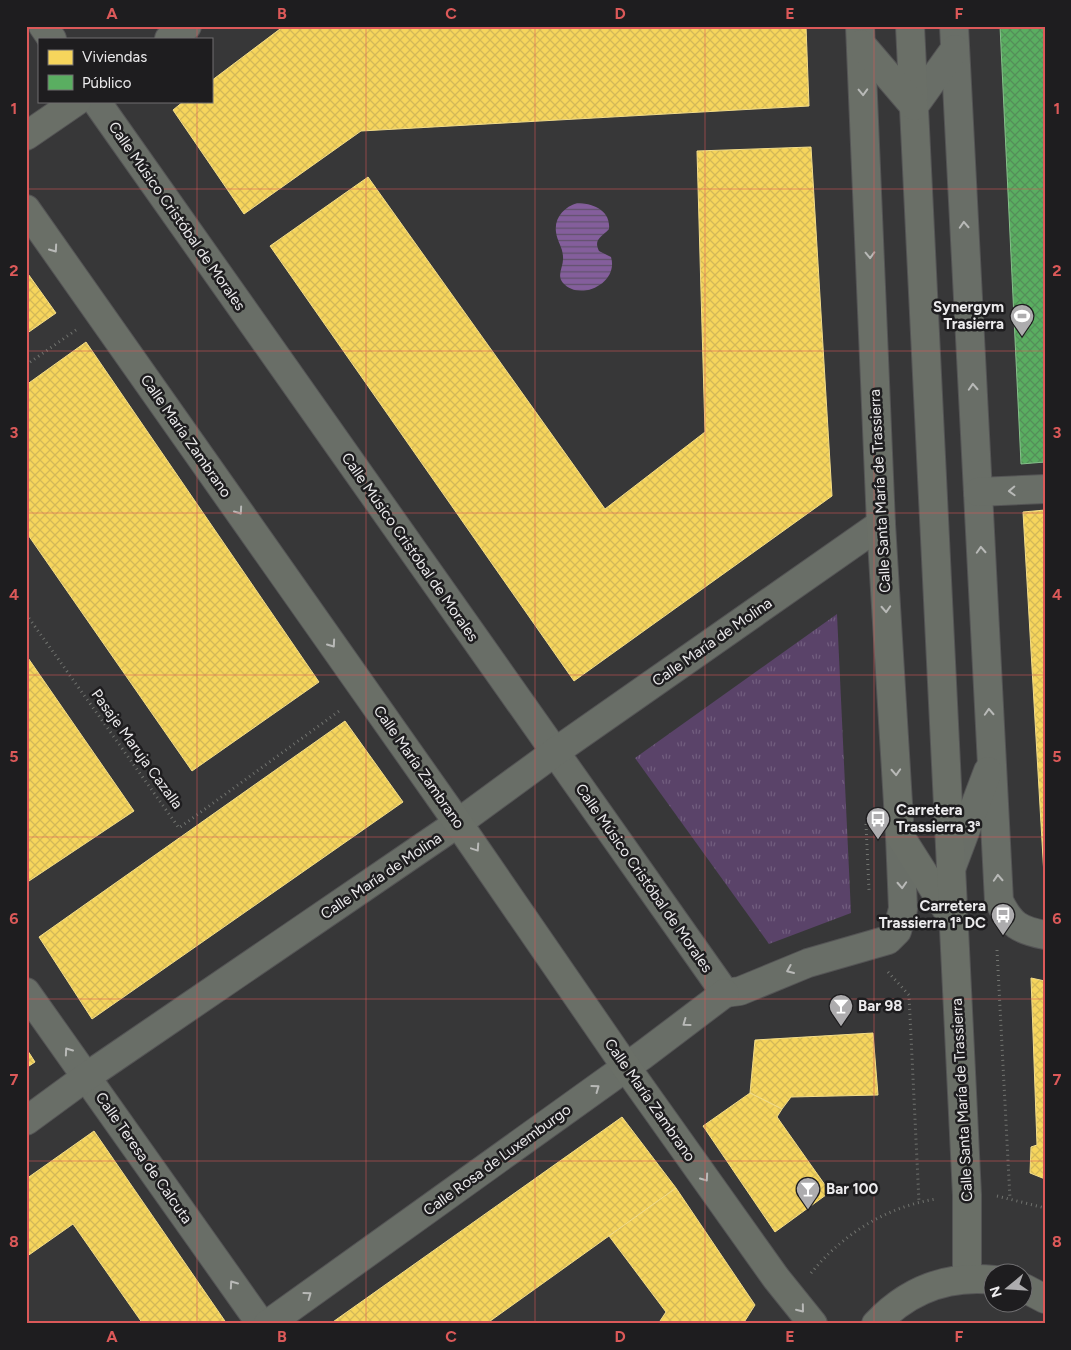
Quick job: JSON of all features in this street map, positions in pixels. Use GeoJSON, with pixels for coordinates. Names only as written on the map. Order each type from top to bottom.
{"type":"FeatureCollection","features":[{"type":"Feature","properties":{"kind":"main road"},"geometry":{"type":"LineString","coordinates":[[43,26],[51,38]]}},
{"type":"Feature","properties":{"kind":"main road"},"geometry":{"type":"LineString","coordinates":[[170,38],[187,26]]}},
{"type":"Feature","properties":{"kind":"main road","name":"Calle Santa María de Trassierra"},"geometry":{"type":"LineString","coordinates":[[910,26],[966,1195],[980,1279]]}},
{"type":"Feature","properties":{"kind":"main road","name":"Calle Santa María de Trassierra"},"geometry":{"type":"LineString","coordinates":[[860,35],[914,106]]}},
{"type":"Feature","properties":{"kind":"main road","name":"Calle Santa María de Trassierra"},"geometry":{"type":"LineString","coordinates":[[860,35],[881,524],[900,836],[954,921]]}},
{"type":"Feature","properties":{"kind":"main road"},"geometry":{"type":"LineString","coordinates":[[26,136],[76,102]]}},
{"type":"Feature","properties":{"kind":"main road","name":"Calle María Zambrano"},"geometry":{"type":"LineString","coordinates":[[26,209],[458,823],[626,1067],[770,1270],[813,1324]]}},
{"type":"Feature","properties":{"kind":"main road"},"geometry":{"type":"LineString","coordinates":[[876,1324],[895,1306],[917,1292],[942,1283],[980,1279]]}},
{"type":"Feature","properties":{"kind":"street","name":"Calle Santa María de Trassierra"},"geometry":{"type":"LineString","coordinates":[[914,106],[955,38]]}},
{"type":"Feature","properties":{"kind":"street","name":"Calle Santa María de Trassierra"},"geometry":{"type":"LineString","coordinates":[[951,869],[992,761],[955,38]]}},
{"type":"Feature","properties":{"kind":"street","name":"Calle Músico Cristóbal de Morales"},"geometry":{"type":"LineString","coordinates":[[97,102],[725,993]]}},
{"type":"Feature","properties":{"kind":"street"},"geometry":{"type":"LineString","coordinates":[[978,492],[1045,489]]}},
{"type":"Feature","properties":{"kind":"street","name":"Calle María de Molina"},"geometry":{"type":"LineString","coordinates":[[26,1121],[86,1077],[458,823],[555,752],[881,524]]}},
{"type":"Feature","properties":{"kind":"street"},"geometry":{"type":"LineString","coordinates":[[992,761],[999,901],[1007,918],[1020,928],[1045,935]]}},
{"type":"Feature","properties":{"kind":"street"},"geometry":{"type":"LineString","coordinates":[[725,993],[740,991],[808,963],[888,940],[897,931],[903,909],[900,836]]}},
{"type":"Feature","properties":{"kind":"street","name":"Calle Teresa de Calcuta"},"geometry":{"type":"LineString","coordinates":[[26,992],[261,1324]]}},
{"type":"Feature","properties":{"kind":"street","name":"Calle Rosa de Luxemburgo"},"geometry":{"type":"LineString","coordinates":[[268,1324],[626,1067],[725,993]]}},
{"type":"Feature","properties":{"kind":"path"},"geometry":{"type":"LineString","coordinates":[[26,366],[78,328]]}},
{"type":"Feature","properties":{"kind":"path","name":"Pasaje Maruja Cazalla"},"geometry":{"type":"LineString","coordinates":[[26,614],[179,828],[345,706]]}},
{"type":"Feature","properties":{"kind":"path"},"geometry":{"type":"LineString","coordinates":[[997,946],[1010,1198]]}},
{"type":"Feature","properties":{"kind":"path"},"geometry":{"type":"LineString","coordinates":[[793,1299],[824,1258],[852,1233],[884,1215],[919,1202],[966,1195],[1010,1198],[1045,1208]]}},
{"type":"Feature","properties":{"kind":"green space"},"geometry":{"type":"Polygon","coordinates":[[[837,614],[851,913],[769,944],[635,758],[837,614]]]}},
{"type":"Feature","properties":{"kind":"shaded area"},"geometry":{"type":"Polygon","coordinates":[[[577,203],[594,206],[604,212],[607,217],[609,229],[599,238],[597,247],[599,251],[611,257],[612,266],[604,282],[588,290],[579,291],[570,288],[561,280],[560,274],[563,257],[556,227],[558,218],[564,210],[577,203]]]}},
{"type":"Feature","properties":{"kind":"building: Viviendas"},"geometry":{"type":"Polygon","coordinates":[[[284,26],[806,26],[809,106],[361,131],[244,214],[173,110],[183,102],[212,102],[212,80],[284,26]]]}},
{"type":"Feature","properties":{"kind":"building: Viviendas"},"geometry":{"type":"Polygon","coordinates":[[[811,147],[832,496],[574,681],[270,246],[368,177],[605,509],[705,432],[697,151],[811,147]]]}},
{"type":"Feature","properties":{"kind":"building: Viviendas"},"geometry":{"type":"Polygon","coordinates":[[[26,271],[56,313],[26,334],[26,271]]]}},
{"type":"Feature","properties":{"kind":"building: Viviendas"},"geometry":{"type":"Polygon","coordinates":[[[86,342],[319,682],[192,771],[26,532],[26,385],[86,342]]]}},
{"type":"Feature","properties":{"kind":"building: Viviendas"},"geometry":{"type":"Polygon","coordinates":[[[1045,510],[1045,893],[1023,512],[1045,510]]]}},
{"type":"Feature","properties":{"kind":"building: Viviendas"},"geometry":{"type":"Polygon","coordinates":[[[26,655],[134,811],[26,883],[26,655]]]}},
{"type":"Feature","properties":{"kind":"building: Viviendas"},"geometry":{"type":"Polygon","coordinates":[[[345,721],[403,802],[92,1019],[39,937],[345,721]]]}},
{"type":"Feature","properties":{"kind":"building: Viviendas"},"geometry":{"type":"Polygon","coordinates":[[[1031,978],[1045,981],[1045,1179],[1030,1173],[1031,1147],[1037,1145],[1031,978]]]}},
{"type":"Feature","properties":{"kind":"building: Viviendas"},"geometry":{"type":"Polygon","coordinates":[[[873,1033],[878,1095],[791,1097],[782,1109],[750,1093],[755,1040],[873,1033]]]}},
{"type":"Feature","properties":{"kind":"building: Viviendas"},"geometry":{"type":"Polygon","coordinates":[[[26,1048],[35,1062],[26,1068],[26,1048]]]}},
{"type":"Feature","properties":{"kind":"building: Viviendas"},"geometry":{"type":"Polygon","coordinates":[[[750,1093],[782,1109],[777,1117],[830,1192],[775,1232],[703,1126],[750,1093]]]}},
{"type":"Feature","properties":{"kind":"building: Viviendas"},"geometry":{"type":"Polygon","coordinates":[[[622,1117],[676,1188],[486,1324],[330,1324],[622,1117]]]}},
{"type":"Feature","properties":{"kind":"building: Viviendas"},"geometry":{"type":"Polygon","coordinates":[[[94,1131],[227,1324],[143,1324],[73,1224],[26,1257],[26,1179],[94,1131]]]}},
{"type":"Feature","properties":{"kind":"building: Viviendas"},"geometry":{"type":"Polygon","coordinates":[[[676,1188],[755,1305],[743,1324],[658,1324],[666,1312],[609,1236],[676,1188]]]}},
{"type":"Feature","properties":{"kind":"building: Público"},"geometry":{"type":"Polygon","coordinates":[[[1000,26],[1045,26],[1045,462],[1021,464],[1000,26]]]}},
{"type":"Feature","properties":{"kind":"place","name":"Synergym Trasierra"},"geometry":{"type":"Point","coordinates":[1022,337]}},
{"type":"Feature","properties":{"kind":"place","name":"Carretera Trassierra 3ª"},"geometry":{"type":"Point","coordinates":[878,840]}},
{"type":"Feature","properties":{"kind":"place","name":"Carretera Trassierra 1ª DC"},"geometry":{"type":"Point","coordinates":[1003,936]}},
{"type":"Feature","properties":{"kind":"place","name":"Bar 98"},"geometry":{"type":"Point","coordinates":[841,1027]}},
{"type":"Feature","properties":{"kind":"place","name":"Bar 100"},"geometry":{"type":"Point","coordinates":[808,1210]}}]}
